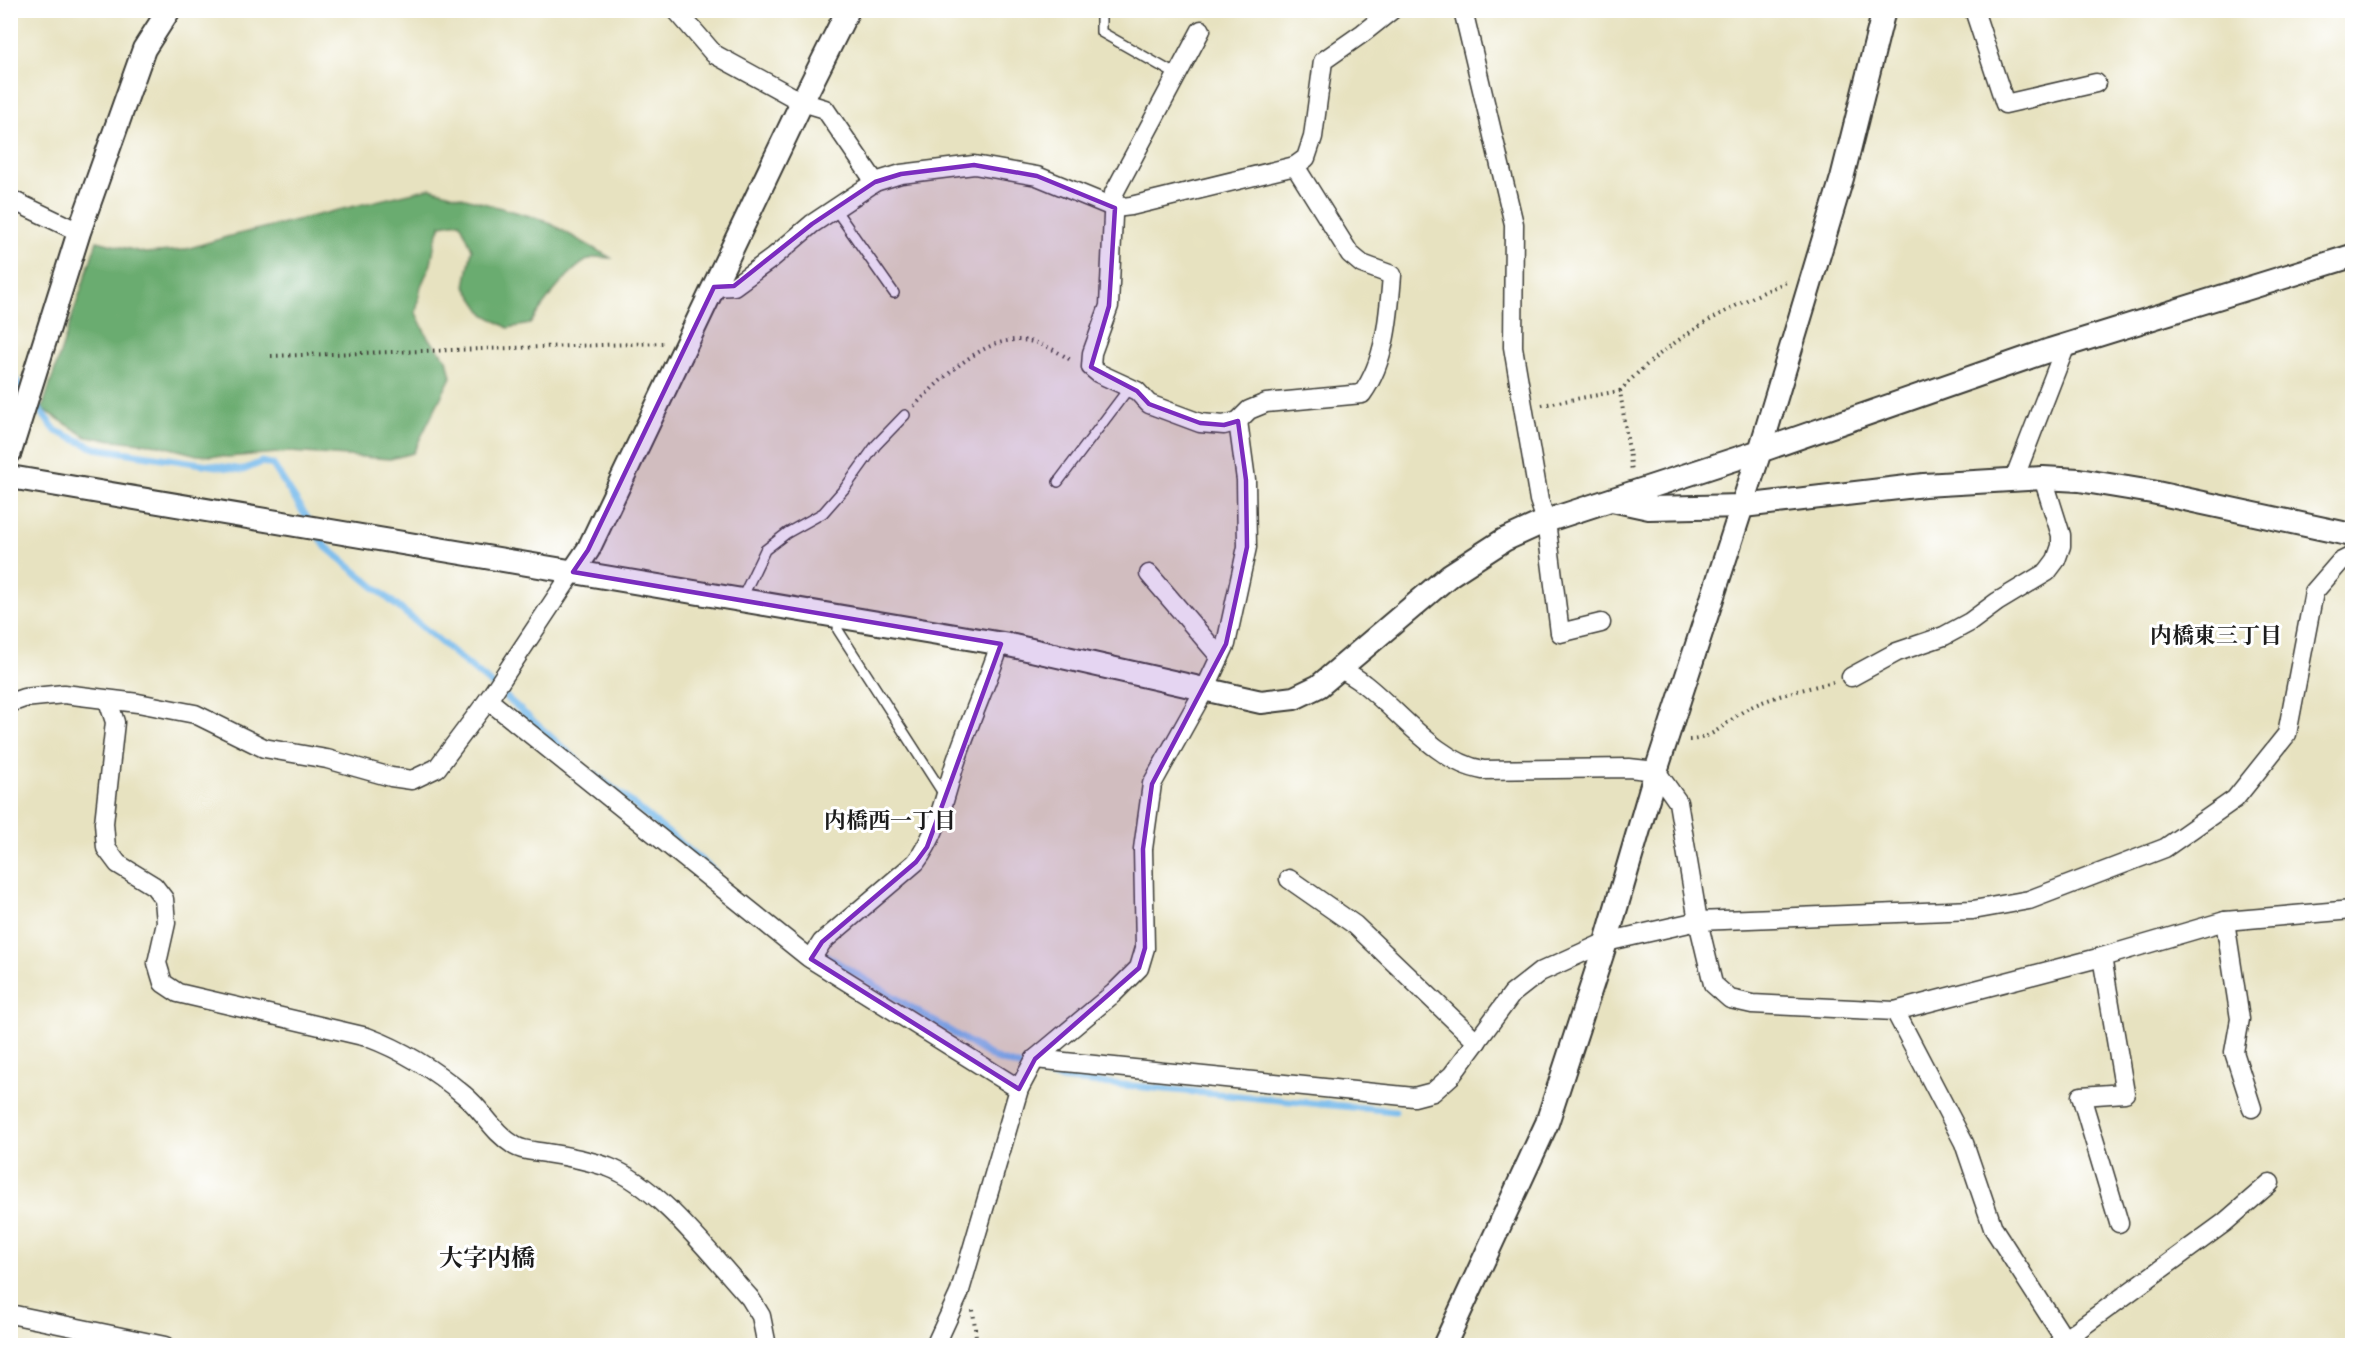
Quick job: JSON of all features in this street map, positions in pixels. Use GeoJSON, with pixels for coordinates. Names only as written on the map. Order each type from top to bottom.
{"type":"FeatureCollection","features":[{"type":"Feature","properties":{"kind":"street"},"geometry":{"type":"LineString","coordinates":[[10,452],[80,232],[144,49],[169,10]]}},
{"type":"Feature","properties":{"kind":"street"},"geometry":{"type":"LineString","coordinates":[[676,10],[714,54],[802,102],[825,109],[875,182]]}},
{"type":"Feature","properties":{"kind":"street"},"geometry":{"type":"LineString","coordinates":[[10,703],[24,698],[64,694],[138,703],[195,714],[264,748],[327,759],[391,777],[412,780],[437,768],[488,700],[588,550],[848,10]]}},
{"type":"Feature","properties":{"kind":"street"},"geometry":{"type":"LineString","coordinates":[[714,287],[734,286],[835,208],[875,182],[902,174],[974,165],[1037,176],[1114,208],[1131,206],[1294,166],[1306,158],[1313,137],[1323,61],[1392,10]]}},
{"type":"Feature","properties":{"kind":"street"},"geometry":{"type":"LineString","coordinates":[[1463,10],[1515,224],[1513,347],[1539,500],[1546,521],[1560,633],[1601,623]]}},
{"type":"Feature","properties":{"kind":"street"},"geometry":{"type":"LineString","coordinates":[[1444,1346],[1483,1267],[1547,1123],[1667,736],[1760,451],[1842,178],[1884,10]]}},
{"type":"Feature","properties":{"kind":"street"},"geometry":{"type":"LineString","coordinates":[[1974,10],[2005,104],[2097,83]]}},
{"type":"Feature","properties":{"kind":"street"},"geometry":{"type":"LineString","coordinates":[[1201,30],[1114,193],[1109,306],[1092,353],[1091,367],[1098,373],[1137,391],[1149,404],[1200,423],[1224,425],[1238,421],[1249,411],[1266,403],[1362,394],[1372,381],[1384,339],[1392,274],[1362,264],[1350,254],[1294,166]]}},
{"type":"Feature","properties":{"kind":"street"},"geometry":{"type":"LineString","coordinates":[[10,199],[80,232]]}},
{"type":"Feature","properties":{"kind":"street"},"geometry":{"type":"LineString","coordinates":[[10,477],[998,643],[1261,702],[1294,698],[1319,686],[1450,575],[1504,540],[1546,521],[1760,451],[2066,345],[2352,255]]}},
{"type":"Feature","properties":{"kind":"street"},"geometry":{"type":"LineString","coordinates":[[2014,479],[2066,345]]}},
{"type":"Feature","properties":{"kind":"street"},"geometry":{"type":"LineString","coordinates":[[934,1346],[959,1294],[1019,1089],[1035,1059],[1114,993],[1139,968],[1145,948],[1143,849],[1152,784],[1205,689],[1226,644],[1247,547],[1246,480],[1238,421]]}},
{"type":"Feature","properties":{"kind":"street"},"geometry":{"type":"LineString","coordinates":[[1851,677],[1897,652],[1944,636],[1970,622],[1996,602],[2047,572],[2056,560],[2061,546],[2061,535],[2043,478]]}},
{"type":"Feature","properties":{"kind":"street"},"geometry":{"type":"LineString","coordinates":[[1611,500],[1648,508],[1743,506],[1924,485],[2043,478],[2079,480],[2152,492],[2352,535]]}},
{"type":"Feature","properties":{"kind":"street"},"geometry":{"type":"LineString","coordinates":[[1035,1059],[1414,1097],[1433,1092],[1452,1075],[1512,994],[1540,972],[1605,942],[1698,921],[1973,910],[2029,900],[2165,848],[2235,799],[2287,734],[2314,592],[2340,562],[2352,556]]}},
{"type":"Feature","properties":{"kind":"street"},"geometry":{"type":"LineString","coordinates":[[1149,574],[1220,657]]}},
{"type":"Feature","properties":{"kind":"street"},"geometry":{"type":"LineString","coordinates":[[811,959],[822,942],[916,862],[927,847],[996,656],[998,643]]}},
{"type":"Feature","properties":{"kind":"street"},"geometry":{"type":"LineString","coordinates":[[1341,669],[1364,683],[1444,754],[1468,768],[1483,770],[1629,768],[1656,771],[1678,802],[1698,921],[1713,984],[1730,999],[1752,1004],[1895,1011],[2102,957],[2225,921],[2352,910]]}},
{"type":"Feature","properties":{"kind":"street"},"geometry":{"type":"LineString","coordinates":[[108,700],[115,722],[104,823],[106,848],[118,864],[154,886],[164,899],[166,924],[157,963],[163,983],[178,993],[367,1037],[390,1046],[421,1064],[466,1096],[494,1131],[518,1148],[584,1159],[636,1180],[665,1206],[750,1298],[761,1316],[767,1346]]}},
{"type":"Feature","properties":{"kind":"street"},"geometry":{"type":"LineString","coordinates":[[488,700],[811,959],[1019,1089]]}},
{"type":"Feature","properties":{"kind":"street"},"geometry":{"type":"LineString","coordinates":[[1289,879],[1355,925],[1477,1042]]}},
{"type":"Feature","properties":{"kind":"street"},"geometry":{"type":"LineString","coordinates":[[2225,921],[2240,1019],[2234,1052],[2252,1108]]}},
{"type":"Feature","properties":{"kind":"street"},"geometry":{"type":"LineString","coordinates":[[2102,957],[2125,1093],[2081,1096],[2119,1223]]}},
{"type":"Feature","properties":{"kind":"street"},"geometry":{"type":"LineString","coordinates":[[1895,1011],[1964,1143],[1993,1228],[2061,1343],[2224,1223],[2271,1183]]}},
{"type":"Feature","properties":{"kind":"street"},"geometry":{"type":"LineString","coordinates":[[10,1314],[165,1346]]}},
{"type":"Feature","properties":{"kind":"lane"},"geometry":{"type":"LineString","coordinates":[[1101,10],[1101,32],[1177,75]]}},
{"type":"Feature","properties":{"kind":"lane"},"geometry":{"type":"LineString","coordinates":[[835,208],[894,294]]}},
{"type":"Feature","properties":{"kind":"lane"},"geometry":{"type":"LineString","coordinates":[[1058,482],[1130,388]]}},
{"type":"Feature","properties":{"kind":"lane"},"geometry":{"type":"LineString","coordinates":[[741,601],[747,583],[765,550],[788,533],[823,513],[845,488],[876,445],[905,416]]}},
{"type":"Feature","properties":{"kind":"lane"},"geometry":{"type":"LineString","coordinates":[[839,617],[838,630],[941,790],[947,793]]}},
{"type":"Feature","properties":{"kind":"path"},"geometry":{"type":"LineString","coordinates":[[1523,408],[1620,390],[1637,372],[1700,327],[1780,285],[1791,281],[1811,282]]}},
{"type":"Feature","properties":{"kind":"path"},"geometry":{"type":"LineString","coordinates":[[905,416],[948,373],[995,345],[1015,340],[1033,343],[1057,351],[1078,364],[1091,367]]}},
{"type":"Feature","properties":{"kind":"path"},"geometry":{"type":"LineString","coordinates":[[270,356],[687,342]]}},
{"type":"Feature","properties":{"kind":"path"},"geometry":{"type":"LineString","coordinates":[[1620,390],[1637,491]]}},
{"type":"Feature","properties":{"kind":"path"},"geometry":{"type":"LineString","coordinates":[[1667,736],[1691,740],[1703,738],[1718,731],[1748,709],[1851,677]]}},
{"type":"Feature","properties":{"kind":"highlighted area"},"geometry":{"type":"Polygon","coordinates":[[[974,165],[1037,176],[1115,208],[1109,306],[1091,367],[1137,391],[1149,404],[1200,423],[1224,425],[1238,421],[1246,480],[1247,547],[1226,644],[1152,784],[1143,849],[1145,948],[1139,968],[1035,1059],[1019,1089],[811,959],[822,942],[916,862],[927,847],[1001,644],[573,572],[588,550],[714,287],[734,286],[812,224],[875,182],[901,174],[974,165]]]}},
{"type":"Feature","properties":{"kind":"green space"},"geometry":{"type":"Polygon","coordinates":[[[430,188],[544,220],[611,258],[597,257],[579,266],[560,284],[530,324],[508,328],[484,314],[465,286],[472,249],[460,222],[441,225],[435,241],[431,264],[421,286],[416,313],[428,338],[447,359],[451,377],[413,453],[390,459],[290,452],[228,457],[197,455],[159,445],[87,437],[42,409],[97,241],[145,253],[183,250],[230,236],[430,188]]]}},
{"type":"Feature","properties":{"kind":"waterway"},"geometry":{"type":"LineString","coordinates":[[10,374],[24,390]]}},
{"type":"Feature","properties":{"kind":"waterway"},"geometry":{"type":"LineString","coordinates":[[31,399],[56,431],[95,448],[243,470],[262,462],[273,465],[309,521]]}},
{"type":"Feature","properties":{"kind":"waterway"},"geometry":{"type":"LineString","coordinates":[[318,535],[326,547],[496,688],[579,762]]}},
{"type":"Feature","properties":{"kind":"waterway"},"geometry":{"type":"LineString","coordinates":[[594,774],[714,871]]}},
{"type":"Feature","properties":{"kind":"waterway"},"geometry":{"type":"LineString","coordinates":[[797,938],[996,1059],[1060,1079],[1395,1111]]}},
{"type":"Feature","properties":{"kind":"district","name":"内橋東三丁目"},"geometry":{"type":"Point","coordinates":[2216,636]}},
{"type":"Feature","properties":{"kind":"district","name":"内橋西一丁目"},"geometry":{"type":"Point","coordinates":[890,821]}},
{"type":"Feature","properties":{"kind":"district","name":"大字内橋"},"geometry":{"type":"Point","coordinates":[487,1258]}}]}
